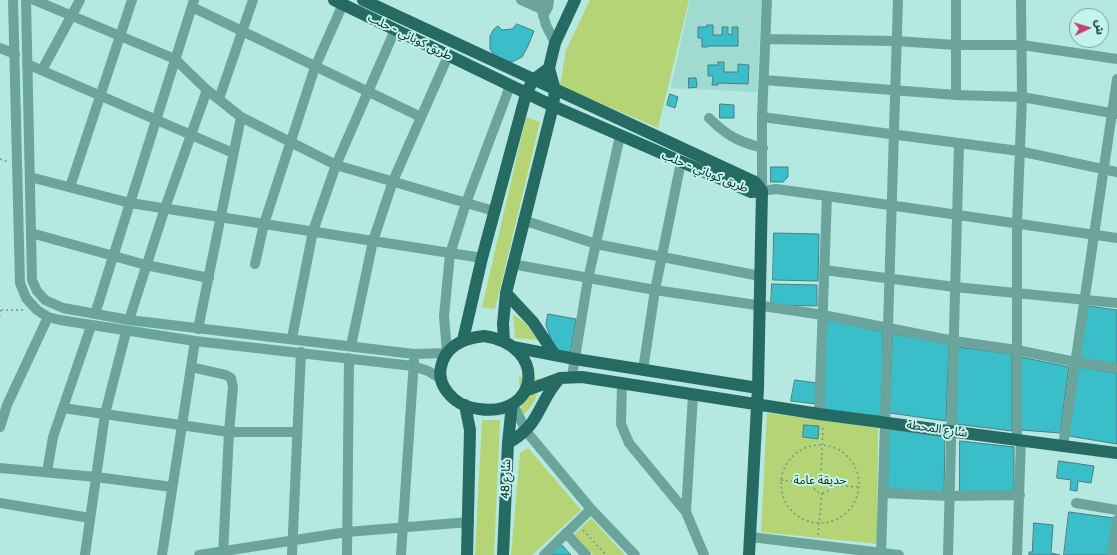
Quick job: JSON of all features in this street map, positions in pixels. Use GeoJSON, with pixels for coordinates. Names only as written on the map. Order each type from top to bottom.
{"type":"FeatureCollection","features":[{"type":"Feature","properties":{"kind":"main road","name":"طريق كوباني - حلب"},"geometry":{"type":"LineString","coordinates":[[363,0],[533,80],[640,127],[755,182],[762,191]]}},
{"type":"Feature","properties":{"kind":"main road"},"geometry":{"type":"LineString","coordinates":[[574,0],[555,43],[549,68],[555,90],[553,106],[512,264],[506,293],[503,324],[509,344],[526,362],[529,371],[529,381],[525,391],[512,404],[494,410],[465,406],[450,395],[441,379],[440,369],[447,352],[463,340],[484,336],[509,344],[575,359],[758,388]]}},
{"type":"Feature","properties":{"kind":"main road","name":"طريق كوباني - حلب"},"geometry":{"type":"LineString","coordinates":[[338,2],[526,94],[620,136],[751,192],[762,191]]}},
{"type":"Feature","properties":{"kind":"main road"},"geometry":{"type":"LineString","coordinates":[[463,340],[494,211],[526,94],[533,80],[549,68]]}},
{"type":"Feature","properties":{"kind":"main road"},"geometry":{"type":"LineString","coordinates":[[749,555],[758,388],[762,191]]}},
{"type":"Feature","properties":{"kind":"main road"},"geometry":{"type":"LineString","coordinates":[[506,293],[533,322],[555,355]]}},
{"type":"Feature","properties":{"kind":"main road"},"geometry":{"type":"LineString","coordinates":[[525,391],[566,377]]}},
{"type":"Feature","properties":{"kind":"main road"},"geometry":{"type":"LineString","coordinates":[[508,444],[526,431],[534,422],[549,392],[566,377]]}},
{"type":"Feature","properties":{"kind":"main road","name":"شارع المحطة"},"geometry":{"type":"LineString","coordinates":[[566,377],[622,383],[819,414],[1117,453]]}},
{"type":"Feature","properties":{"kind":"main road","name":"48 شارع"},"geometry":{"type":"LineString","coordinates":[[503,555],[508,444],[512,404]]}},
{"type":"Feature","properties":{"kind":"main road"},"geometry":{"type":"LineString","coordinates":[[465,406],[470,430],[469,522],[467,555]]}},
{"type":"Feature","properties":{"kind":"street"},"geometry":{"type":"LineString","coordinates":[[13,0],[20,283],[26,298],[37,310],[48,317],[126,332],[413,366],[428,371],[441,379]]}},
{"type":"Feature","properties":{"kind":"street"},"geometry":{"type":"LineString","coordinates":[[26,0],[32,280],[37,291],[45,300],[63,308],[95,314],[198,329],[292,338],[414,354],[447,352],[444,316],[450,254],[466,203],[510,86]]}},
{"type":"Feature","properties":{"kind":"street"},"geometry":{"type":"LineString","coordinates":[[34,0],[175,59],[207,90],[241,117],[336,165],[494,211]]}},
{"type":"Feature","properties":{"kind":"street"},"geometry":{"type":"LineString","coordinates":[[42,70],[80,0]]}},
{"type":"Feature","properties":{"kind":"street"},"geometry":{"type":"LineString","coordinates":[[70,187],[132,0]]}},
{"type":"Feature","properties":{"kind":"street"},"geometry":{"type":"LineString","coordinates":[[219,100],[253,0]]}},
{"type":"Feature","properties":{"kind":"street"},"geometry":{"type":"LineString","coordinates":[[521,0],[541,8],[548,7],[549,0]]}},
{"type":"Feature","properties":{"kind":"street"},"geometry":{"type":"LineString","coordinates":[[767,0],[762,116],[762,191],[776,189],[1117,238]]}},
{"type":"Feature","properties":{"kind":"street"},"geometry":{"type":"LineString","coordinates":[[881,554],[898,0]]}},
{"type":"Feature","properties":{"kind":"street"},"geometry":{"type":"LineString","coordinates":[[956,0],[956,95]]}},
{"type":"Feature","properties":{"kind":"street"},"geometry":{"type":"LineString","coordinates":[[1018,555],[1020,496],[1017,350],[1017,224],[1022,97],[1021,0]]}},
{"type":"Feature","properties":{"kind":"street"},"geometry":{"type":"LineString","coordinates":[[255,264],[264,224],[292,142],[315,67],[338,2]]}},
{"type":"Feature","properties":{"kind":"street"},"geometry":{"type":"LineString","coordinates":[[95,314],[114,257],[155,119],[193,4],[241,32],[421,117]]}},
{"type":"Feature","properties":{"kind":"street"},"geometry":{"type":"LineString","coordinates":[[541,8],[555,43]]}},
{"type":"Feature","properties":{"kind":"street"},"geometry":{"type":"LineString","coordinates":[[292,338],[313,231],[336,165],[395,30]]}},
{"type":"Feature","properties":{"kind":"street"},"geometry":{"type":"LineString","coordinates":[[766,38],[896,41],[956,45],[1022,45],[1117,59]]}},
{"type":"Feature","properties":{"kind":"street"},"geometry":{"type":"LineString","coordinates":[[0,48],[15,54]]}},
{"type":"Feature","properties":{"kind":"street"},"geometry":{"type":"LineString","coordinates":[[351,346],[373,241],[393,181],[448,56]]}},
{"type":"Feature","properties":{"kind":"street"},"geometry":{"type":"LineString","coordinates":[[27,64],[100,94],[191,136],[233,153]]}},
{"type":"Feature","properties":{"kind":"street"},"geometry":{"type":"LineString","coordinates":[[1063,446],[1084,299],[1114,114],[1117,78]]}},
{"type":"Feature","properties":{"kind":"street"},"geometry":{"type":"LineString","coordinates":[[764,80],[956,95],[1022,97],[1114,114]]}},
{"type":"Feature","properties":{"kind":"street"},"geometry":{"type":"LineString","coordinates":[[129,320],[165,208],[207,90]]}},
{"type":"Feature","properties":{"kind":"street"},"geometry":{"type":"LineString","coordinates":[[762,116],[894,133],[959,144],[1020,151],[1117,172]]}},
{"type":"Feature","properties":{"kind":"street"},"geometry":{"type":"LineString","coordinates":[[198,329],[241,117]]}},
{"type":"Feature","properties":{"kind":"street"},"geometry":{"type":"LineString","coordinates":[[709,118],[729,136],[745,143],[763,148]]}},
{"type":"Feature","properties":{"kind":"street"},"geometry":{"type":"LineString","coordinates":[[566,377],[575,359],[588,279],[620,136]]}},
{"type":"Feature","properties":{"kind":"street"},"geometry":{"type":"LineString","coordinates":[[948,555],[959,144]]}},
{"type":"Feature","properties":{"kind":"street"},"geometry":{"type":"LineString","coordinates":[[643,370],[655,290],[681,162]]}},
{"type":"Feature","properties":{"kind":"street"},"geometry":{"type":"LineString","coordinates":[[30,177],[130,203],[482,258]]}},
{"type":"Feature","properties":{"kind":"street"},"geometry":{"type":"LineString","coordinates":[[819,414],[827,196]]}},
{"type":"Feature","properties":{"kind":"street"},"geometry":{"type":"LineString","coordinates":[[524,220],[596,244],[760,276]]}},
{"type":"Feature","properties":{"kind":"street"},"geometry":{"type":"LineString","coordinates":[[31,233],[114,257],[209,278]]}},
{"type":"Feature","properties":{"kind":"street"},"geometry":{"type":"LineString","coordinates":[[512,264],[655,290],[760,307],[823,315],[954,341],[1017,350],[1075,362],[1117,368]]}},
{"type":"Feature","properties":{"kind":"street"},"geometry":{"type":"LineString","coordinates":[[824,270],[956,287],[1117,303]]}},
{"type":"Feature","properties":{"kind":"street"},"geometry":{"type":"LineString","coordinates":[[37,310],[45,300]]}},
{"type":"Feature","properties":{"kind":"street"},"geometry":{"type":"LineString","coordinates":[[0,427],[7,405],[48,317]]}},
{"type":"Feature","properties":{"kind":"street"},"geometry":{"type":"LineString","coordinates":[[47,472],[53,437],[90,326]]}},
{"type":"Feature","properties":{"kind":"street"},"geometry":{"type":"LineString","coordinates":[[85,555],[105,414],[126,332]]}},
{"type":"Feature","properties":{"kind":"street"},"geometry":{"type":"LineString","coordinates":[[162,555],[195,341]]}},
{"type":"Feature","properties":{"kind":"street"},"geometry":{"type":"LineString","coordinates":[[292,555],[296,432],[301,352]]}},
{"type":"Feature","properties":{"kind":"street"},"geometry":{"type":"LineString","coordinates":[[401,555],[414,354]]}},
{"type":"Feature","properties":{"kind":"street"},"geometry":{"type":"LineString","coordinates":[[347,555],[349,358]]}},
{"type":"Feature","properties":{"kind":"street"},"geometry":{"type":"LineString","coordinates":[[191,367],[226,375],[230,378],[233,386],[229,432],[223,554]]}},
{"type":"Feature","properties":{"kind":"street"},"geometry":{"type":"LineString","coordinates":[[622,383],[621,424],[629,443],[686,512],[704,555]]}},
{"type":"Feature","properties":{"kind":"street"},"geometry":{"type":"LineString","coordinates":[[686,512],[693,395]]}},
{"type":"Feature","properties":{"kind":"street"},"geometry":{"type":"LineString","coordinates":[[512,404],[526,431],[591,509],[635,555]]}},
{"type":"Feature","properties":{"kind":"street"},"geometry":{"type":"LineString","coordinates":[[63,408],[229,432],[296,432]]}},
{"type":"Feature","properties":{"kind":"street"},"geometry":{"type":"LineString","coordinates":[[0,468],[96,477],[172,487]]}},
{"type":"Feature","properties":{"kind":"street"},"geometry":{"type":"LineString","coordinates":[[883,493],[949,496],[1020,496]]}},
{"type":"Feature","properties":{"kind":"street"},"geometry":{"type":"LineString","coordinates":[[0,503],[90,518]]}},
{"type":"Feature","properties":{"kind":"street"},"geometry":{"type":"LineString","coordinates":[[1076,504],[1117,510]]}},
{"type":"Feature","properties":{"kind":"street"},"geometry":{"type":"LineString","coordinates":[[544,555],[591,509]]}},
{"type":"Feature","properties":{"kind":"street"},"geometry":{"type":"LineString","coordinates":[[1112,555],[1117,520]]}},
{"type":"Feature","properties":{"kind":"street"},"geometry":{"type":"LineString","coordinates":[[199,555],[223,554],[347,532],[469,522]]}},
{"type":"Feature","properties":{"kind":"street"},"geometry":{"type":"LineString","coordinates":[[566,534],[586,555]]}},
{"type":"Feature","properties":{"kind":"street"},"geometry":{"type":"LineString","coordinates":[[751,537],[899,555]]}},
{"type":"Feature","properties":{"kind":"path"},"geometry":{"type":"LineString","coordinates":[[0,316],[1,310],[37,310]]}},
{"type":"Feature","properties":{"kind":"path"},"geometry":{"type":"LineString","coordinates":[[819,414],[823,426],[821,475]]}},
{"type":"Feature","properties":{"kind":"path"},"geometry":{"type":"LineString","coordinates":[[823,445],[840,451],[854,463],[858,474],[860,487],[857,498],[851,509],[842,517],[831,522],[820,524],[807,521],[795,515],[787,505],[782,493],[781,480],[784,468],[791,458],[800,450],[811,446],[823,445]]}},
{"type":"Feature","properties":{"kind":"path"},"geometry":{"type":"LineString","coordinates":[[821,475],[828,477],[831,485],[827,492],[822,493],[815,490],[813,483],[816,477],[821,475]]}},
{"type":"Feature","properties":{"kind":"path"},"geometry":{"type":"LineString","coordinates":[[781,480],[813,483]]}},
{"type":"Feature","properties":{"kind":"path"},"geometry":{"type":"LineString","coordinates":[[831,485],[860,487]]}},
{"type":"Feature","properties":{"kind":"path"},"geometry":{"type":"LineString","coordinates":[[816,545],[820,524],[822,493]]}},
{"type":"Feature","properties":{"kind":"path"},"geometry":{"type":"LineString","coordinates":[[576,523],[606,555]]}},
{"type":"Feature","properties":{"kind":"shaded area"},"geometry":{"type":"Polygon","coordinates":[[[690,0],[762,0],[757,92],[671,88],[690,0]]]}},
{"type":"Feature","properties":{"kind":"green space"},"geometry":{"type":"Polygon","coordinates":[[[590,0],[689,0],[658,128],[560,86],[566,50],[590,0]]]}},
{"type":"Feature","properties":{"kind":"green space"},"geometry":{"type":"Polygon","coordinates":[[[526,117],[540,122],[495,309],[482,307],[526,117]]]}},
{"type":"Feature","properties":{"kind":"green space"},"geometry":{"type":"Polygon","coordinates":[[[513,314],[526,324],[538,340],[515,338],[513,314]]]}},
{"type":"Feature","properties":{"kind":"green space"},"geometry":{"type":"Polygon","coordinates":[[[519,377],[541,379],[535,399],[530,408],[522,416],[519,377]]]}},
{"type":"Feature","properties":{"kind":"green space","name":"حديقة عامة"},"geometry":{"type":"Polygon","coordinates":[[[767,413],[878,428],[877,544],[761,532],[767,413]]]}},
{"type":"Feature","properties":{"kind":"green space"},"geometry":{"type":"Polygon","coordinates":[[[482,420],[500,420],[494,555],[475,555],[482,420]]]}},
{"type":"Feature","properties":{"kind":"green space"},"geometry":{"type":"Polygon","coordinates":[[[528,448],[581,510],[532,555],[511,555],[520,453],[528,448]]]}},
{"type":"Feature","properties":{"kind":"green space"},"geometry":{"type":"Polygon","coordinates":[[[591,518],[625,555],[593,555],[574,535],[591,518]]]}},
{"type":"Feature","properties":{"kind":"building"},"geometry":{"type":"Polygon","coordinates":[[[517,24],[534,31],[522,57],[512,62],[497,59],[490,49],[490,36],[494,29],[498,26],[502,30],[512,29],[517,24]]]}},
{"type":"Feature","properties":{"kind":"building"},"geometry":{"type":"Polygon","coordinates":[[[707,25],[713,25],[713,35],[722,35],[722,27],[728,27],[728,34],[732,35],[732,27],[738,27],[738,46],[702,47],[702,38],[698,38],[698,27],[707,27],[707,25]]]}},
{"type":"Feature","properties":{"kind":"building"},"geometry":{"type":"Polygon","coordinates":[[[718,62],[724,62],[724,72],[738,72],[738,64],[749,65],[748,84],[718,83],[718,85],[712,85],[713,76],[708,76],[708,65],[718,65],[718,62]]]}},
{"type":"Feature","properties":{"kind":"building"},"geometry":{"type":"Polygon","coordinates":[[[689,78],[696,78],[697,87],[689,88],[689,78]]]}},
{"type":"Feature","properties":{"kind":"building"},"geometry":{"type":"Polygon","coordinates":[[[670,94],[678,97],[675,108],[667,105],[670,94]]]}},
{"type":"Feature","properties":{"kind":"building"},"geometry":{"type":"Polygon","coordinates":[[[720,104],[734,105],[734,118],[720,118],[720,104]]]}},
{"type":"Feature","properties":{"kind":"building"},"geometry":{"type":"Polygon","coordinates":[[[771,167],[788,167],[788,177],[783,182],[771,182],[771,167]]]}},
{"type":"Feature","properties":{"kind":"building"},"geometry":{"type":"Polygon","coordinates":[[[774,233],[819,234],[818,281],[773,280],[774,233]]]}},
{"type":"Feature","properties":{"kind":"building"},"geometry":{"type":"Polygon","coordinates":[[[772,284],[817,285],[817,306],[771,305],[772,284]]]}},
{"type":"Feature","properties":{"kind":"building"},"geometry":{"type":"Polygon","coordinates":[[[1088,306],[1117,310],[1117,364],[1080,359],[1088,306]]]}},
{"type":"Feature","properties":{"kind":"building"},"geometry":{"type":"Polygon","coordinates":[[[548,314],[576,319],[570,354],[556,353],[546,325],[548,314]]]}},
{"type":"Feature","properties":{"kind":"building"},"geometry":{"type":"Polygon","coordinates":[[[826,319],[883,332],[882,416],[824,412],[826,319]]]}},
{"type":"Feature","properties":{"kind":"building"},"geometry":{"type":"Polygon","coordinates":[[[893,334],[949,344],[946,421],[890,413],[893,334]]]}},
{"type":"Feature","properties":{"kind":"building"},"geometry":{"type":"Polygon","coordinates":[[[958,347],[1012,354],[1012,431],[956,424],[958,347]]]}},
{"type":"Feature","properties":{"kind":"building"},"geometry":{"type":"Polygon","coordinates":[[[1021,357],[1069,367],[1060,433],[1021,430],[1021,357]]]}},
{"type":"Feature","properties":{"kind":"building"},"geometry":{"type":"Polygon","coordinates":[[[1079,367],[1117,373],[1117,444],[1069,436],[1079,367]]]}},
{"type":"Feature","properties":{"kind":"building"},"geometry":{"type":"Polygon","coordinates":[[[795,380],[817,383],[817,404],[791,401],[795,380]]]}},
{"type":"Feature","properties":{"kind":"building"},"geometry":{"type":"Polygon","coordinates":[[[804,425],[819,426],[818,439],[803,437],[804,425]]]}},
{"type":"Feature","properties":{"kind":"building"},"geometry":{"type":"Polygon","coordinates":[[[889,429],[945,437],[944,494],[888,489],[889,429]]]}},
{"type":"Feature","properties":{"kind":"building"},"geometry":{"type":"Polygon","coordinates":[[[960,441],[1014,447],[1014,491],[960,492],[960,441]]]}},
{"type":"Feature","properties":{"kind":"building"},"geometry":{"type":"Polygon","coordinates":[[[1059,461],[1094,466],[1091,483],[1078,481],[1077,491],[1070,490],[1071,480],[1057,478],[1059,461]]]}},
{"type":"Feature","properties":{"kind":"building"},"geometry":{"type":"Polygon","coordinates":[[[1069,512],[1114,518],[1109,555],[1064,555],[1069,512]]]}},
{"type":"Feature","properties":{"kind":"building"},"geometry":{"type":"Polygon","coordinates":[[[1034,523],[1053,525],[1051,553],[1060,555],[1029,555],[1029,552],[1032,552],[1034,523]]]}},
{"type":"Feature","properties":{"kind":"building"},"geometry":{"type":"Polygon","coordinates":[[[562,545],[571,555],[552,555],[562,545]]]}}]}
